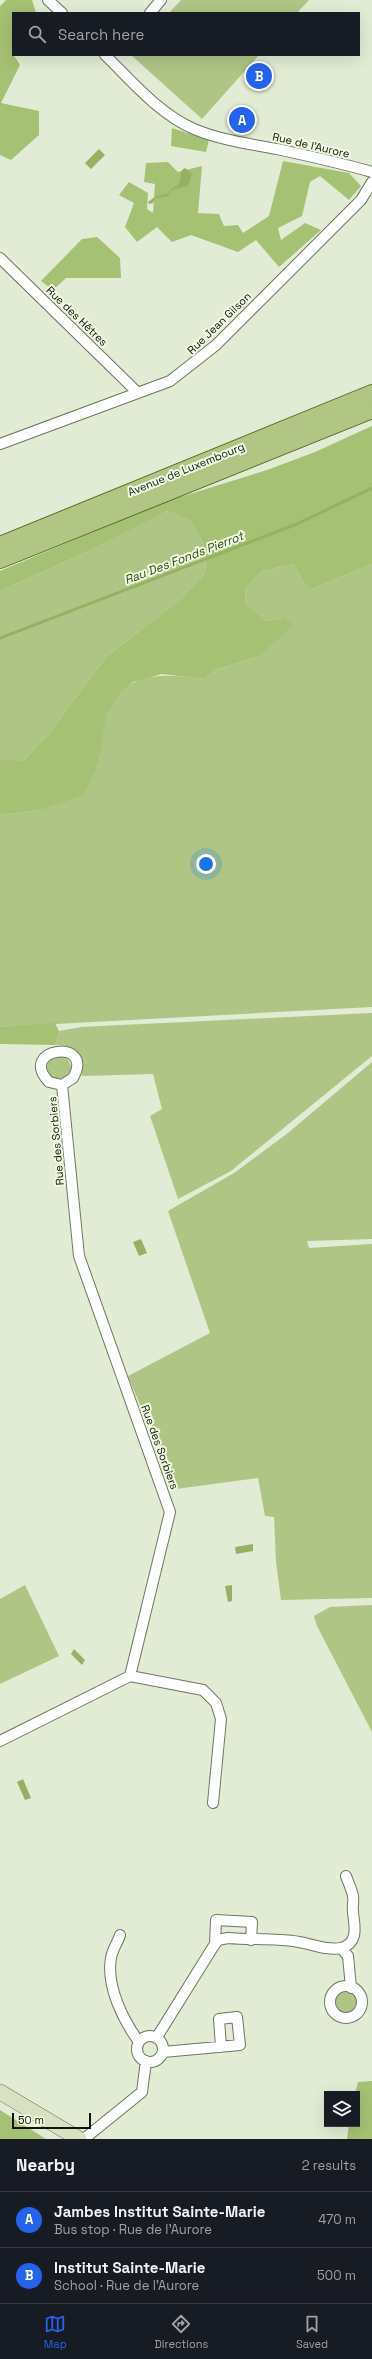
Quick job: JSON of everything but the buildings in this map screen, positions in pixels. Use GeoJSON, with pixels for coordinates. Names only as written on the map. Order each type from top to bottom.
{"type":"FeatureCollection","features":[{"type":"Feature","properties":{"kind":"main road","name":"Avenue de Luxembourg"},"geometry":{"type":"LineString","coordinates":[[0,545],[372,393]]}},
{"type":"Feature","properties":{"kind":"main road","name":"Avenue de Luxembourg"},"geometry":{"type":"LineString","coordinates":[[0,560],[372,410]]}},
{"type":"Feature","properties":{"kind":"street"},"geometry":{"type":"LineString","coordinates":[[48,0],[61,12]]}},
{"type":"Feature","properties":{"kind":"street"},"geometry":{"type":"LineString","coordinates":[[151,12],[161,0]]}},
{"type":"Feature","properties":{"kind":"street","name":"Rue de l'Aurore"},"geometry":{"type":"LineString","coordinates":[[110,56],[150,99],[170,115],[193,129],[225,139],[311,156],[372,172]]}},
{"type":"Feature","properties":{"kind":"street","name":"Rue Jean Gilson"},"geometry":{"type":"LineString","coordinates":[[0,444],[170,381],[216,345],[361,200],[372,182]]}},
{"type":"Feature","properties":{"kind":"street","name":"Rue des Hêtres"},"geometry":{"type":"LineString","coordinates":[[0,258],[137,392]]}},
{"type":"Feature","properties":{"kind":"street","name":"Rue des Sorbiers"},"geometry":{"type":"LineString","coordinates":[[62,1085],[79,1256],[170,1512],[130,1676]]}},
{"type":"Feature","properties":{"kind":"street"},"geometry":{"type":"LineString","coordinates":[[0,1741],[130,1676],[203,1690],[216,1703],[221,1719],[213,1803]]}},
{"type":"Feature","properties":{"kind":"street"},"geometry":{"type":"LineString","coordinates":[[157,2037],[218,1940],[228,1938],[299,1942],[314,1946],[342,1948],[354,1938],[356,1928],[352,1911],[353,1896],[346,1876]]}},
{"type":"Feature","properties":{"kind":"street"},"geometry":{"type":"LineString","coordinates":[[215,1944],[216,1920],[252,1922],[251,1940]]}},
{"type":"Feature","properties":{"kind":"street"},"geometry":{"type":"LineString","coordinates":[[120,1935],[111,1958],[113,1989],[124,2021],[139,2042]]}},
{"type":"Feature","properties":{"kind":"street"},"geometry":{"type":"LineString","coordinates":[[342,1948],[348,1956],[352,1988]]}},
{"type":"Feature","properties":{"kind":"street"},"geometry":{"type":"LineString","coordinates":[[144,2037],[157,2037],[161,2041],[163,2052],[159,2058],[153,2062],[146,2061],[138,2053],[139,2042],[144,2037]]}},
{"type":"Feature","properties":{"kind":"street"},"geometry":{"type":"LineString","coordinates":[[163,2052],[221,2047]]}},
{"type":"Feature","properties":{"kind":"street"},"geometry":{"type":"LineString","coordinates":[[84,2139],[142,2092],[146,2061]]}},
{"type":"Feature","properties":{"kind":"street"},"geometry":{"type":"LineString","coordinates":[[0,2092],[79,2139]]}},
{"type":"Feature","properties":{"kind":"shaded area"},"geometry":{"type":"Polygon","coordinates":[[[6,0],[32,0],[36,12],[12,12],[12,56],[14,56],[20,65],[1,103],[39,111],[39,135],[11,160],[0,155],[0,6],[6,0]]]}},
{"type":"Feature","properties":{"kind":"shaded area"},"geometry":{"type":"Polygon","coordinates":[[[181,0],[309,0],[298,12],[170,12],[181,0]]]}},
{"type":"Feature","properties":{"kind":"shaded area"},"geometry":{"type":"Polygon","coordinates":[[[132,56],[258,56],[202,119],[132,56]]]}},
{"type":"Feature","properties":{"kind":"shaded area"},"geometry":{"type":"Polygon","coordinates":[[[172,128],[209,140],[206,152],[171,146],[172,128]]]}},
{"type":"Feature","properties":{"kind":"shaded area"},"geometry":{"type":"Polygon","coordinates":[[[99,149],[105,155],[91,169],[85,163],[99,149]]]}},
{"type":"Feature","properties":{"kind":"shaded area"},"geometry":{"type":"Polygon","coordinates":[[[283,161],[349,173],[361,186],[349,200],[320,176],[310,182],[302,216],[278,228],[281,240],[305,223],[321,230],[279,267],[256,240],[238,252],[191,235],[172,242],[157,227],[137,242],[125,227],[134,203],[119,195],[129,182],[148,193],[147,209],[153,213],[155,184],[144,182],[146,163],[168,162],[178,172],[202,166],[198,213],[219,214],[224,226],[238,225],[243,233],[269,216],[283,161]]]}},
{"type":"Feature","properties":{"kind":"shaded area"},"geometry":{"type":"Polygon","coordinates":[[[185,168],[192,174],[188,186],[171,190],[168,196],[155,198],[153,203],[149,204],[148,202],[156,196],[168,194],[171,189],[179,184],[182,170],[185,168]]]}},
{"type":"Feature","properties":{"kind":"shaded area"},"geometry":{"type":"Polygon","coordinates":[[[97,237],[120,258],[121,278],[66,278],[53,290],[41,281],[82,239],[97,237]]]}},
{"type":"Feature","properties":{"kind":"shaded area"},"geometry":{"type":"Polygon","coordinates":[[[372,426],[372,564],[309,590],[293,564],[262,571],[246,588],[245,603],[267,621],[284,618],[293,625],[260,656],[217,669],[204,679],[162,674],[133,682],[121,692],[106,715],[99,761],[84,795],[40,810],[0,815],[0,760],[23,761],[48,735],[106,657],[181,599],[206,572],[204,545],[191,521],[168,510],[93,549],[0,591],[0,571],[164,502],[267,470],[315,452],[372,426]]]}},
{"type":"Feature","properties":{"kind":"shaded area"},"geometry":{"type":"Polygon","coordinates":[[[168,509],[191,521],[204,545],[206,572],[181,599],[106,657],[48,735],[23,761],[0,761],[0,591],[93,549],[168,509]]]}},
{"type":"Feature","properties":{"kind":"shaded area"},"geometry":{"type":"Polygon","coordinates":[[[293,564],[309,590],[372,564],[372,1007],[0,1027],[0,815],[40,810],[99,761],[102,732],[106,715],[114,700],[124,689],[135,682],[160,676],[204,679],[217,669],[260,656],[284,618],[267,621],[245,603],[246,588],[262,571],[293,564]]]}},
{"type":"Feature","properties":{"kind":"shaded area"},"geometry":{"type":"Polygon","coordinates":[[[372,1013],[372,1056],[231,1171],[178,1199],[150,1116],[162,1109],[153,1074],[82,1076],[80,1057],[74,1049],[63,1045],[55,1045],[59,1031],[81,1027],[372,1013]]]}},
{"type":"Feature","properties":{"kind":"shaded area"},"geometry":{"type":"Polygon","coordinates":[[[55,1023],[59,1031],[55,1045],[0,1044],[0,1027],[55,1023]]]}},
{"type":"Feature","properties":{"kind":"shaded area"},"geometry":{"type":"Polygon","coordinates":[[[59,1056],[67,1060],[71,1068],[67,1076],[59,1080],[51,1076],[47,1068],[51,1060],[59,1056]]]}},
{"type":"Feature","properties":{"kind":"shaded area"},"geometry":{"type":"Polygon","coordinates":[[[372,1062],[372,1239],[307,1241],[309,1248],[372,1244],[372,1598],[281,1600],[276,1562],[274,1517],[265,1516],[258,1478],[176,1489],[128,1376],[210,1333],[168,1211],[234,1173],[288,1133],[372,1062]]]}},
{"type":"Feature","properties":{"kind":"shaded area"},"geometry":{"type":"Polygon","coordinates":[[[141,1239],[147,1253],[139,1256],[133,1242],[141,1239]]]}},
{"type":"Feature","properties":{"kind":"shaded area"},"geometry":{"type":"Polygon","coordinates":[[[253,1544],[253,1551],[236,1554],[235,1547],[253,1544]]]}},
{"type":"Feature","properties":{"kind":"shaded area"},"geometry":{"type":"Polygon","coordinates":[[[25,1585],[59,1656],[0,1684],[0,1599],[25,1585]]]}},
{"type":"Feature","properties":{"kind":"shaded area"},"geometry":{"type":"Polygon","coordinates":[[[232,1585],[232,1601],[228,1602],[225,1586],[232,1585]]]}},
{"type":"Feature","properties":{"kind":"shaded area"},"geometry":{"type":"Polygon","coordinates":[[[372,1605],[372,1732],[317,1626],[314,1616],[330,1607],[372,1605]]]}},
{"type":"Feature","properties":{"kind":"shaded area"},"geometry":{"type":"Polygon","coordinates":[[[74,1649],[85,1660],[82,1665],[71,1654],[74,1649]]]}},
{"type":"Feature","properties":{"kind":"shaded area"},"geometry":{"type":"Polygon","coordinates":[[[23,1779],[31,1798],[25,1800],[17,1782],[23,1779]]]}},
{"type":"Feature","properties":{"kind":"shaded area"},"geometry":{"type":"Polygon","coordinates":[[[346,1992],[353,1995],[356,2002],[353,2009],[346,2012],[339,2009],[336,2002],[339,1995],[346,1992]]]}},
{"type":"Feature","properties":{"kind":"shaded area"},"geometry":{"type":"Polygon","coordinates":[[[372,2081],[372,2139],[347,2139],[349,2127],[360,2127],[360,2091],[356,2091],[358,2082],[372,2081]]]}},
{"type":"Feature","properties":{"kind":"shaded area"},"geometry":{"type":"Polygon","coordinates":[[[0,2110],[46,2139],[0,2139],[0,2110]]]}},
{"type":"Feature","properties":{"kind":"waterway","name":"Rau Des Fonds Pierrot"},"geometry":{"type":"LineString","coordinates":[[0,638],[297,524],[372,488]]}},
{"type":"Feature","properties":{"kind":"place","name":"Institut Sainte-Marie"},"geometry":{"type":"Point","coordinates":[259,76]}},
{"type":"Feature","properties":{"kind":"place","name":"Jambes Institut Sainte-Marie"},"geometry":{"type":"Point","coordinates":[242,120]}}]}
